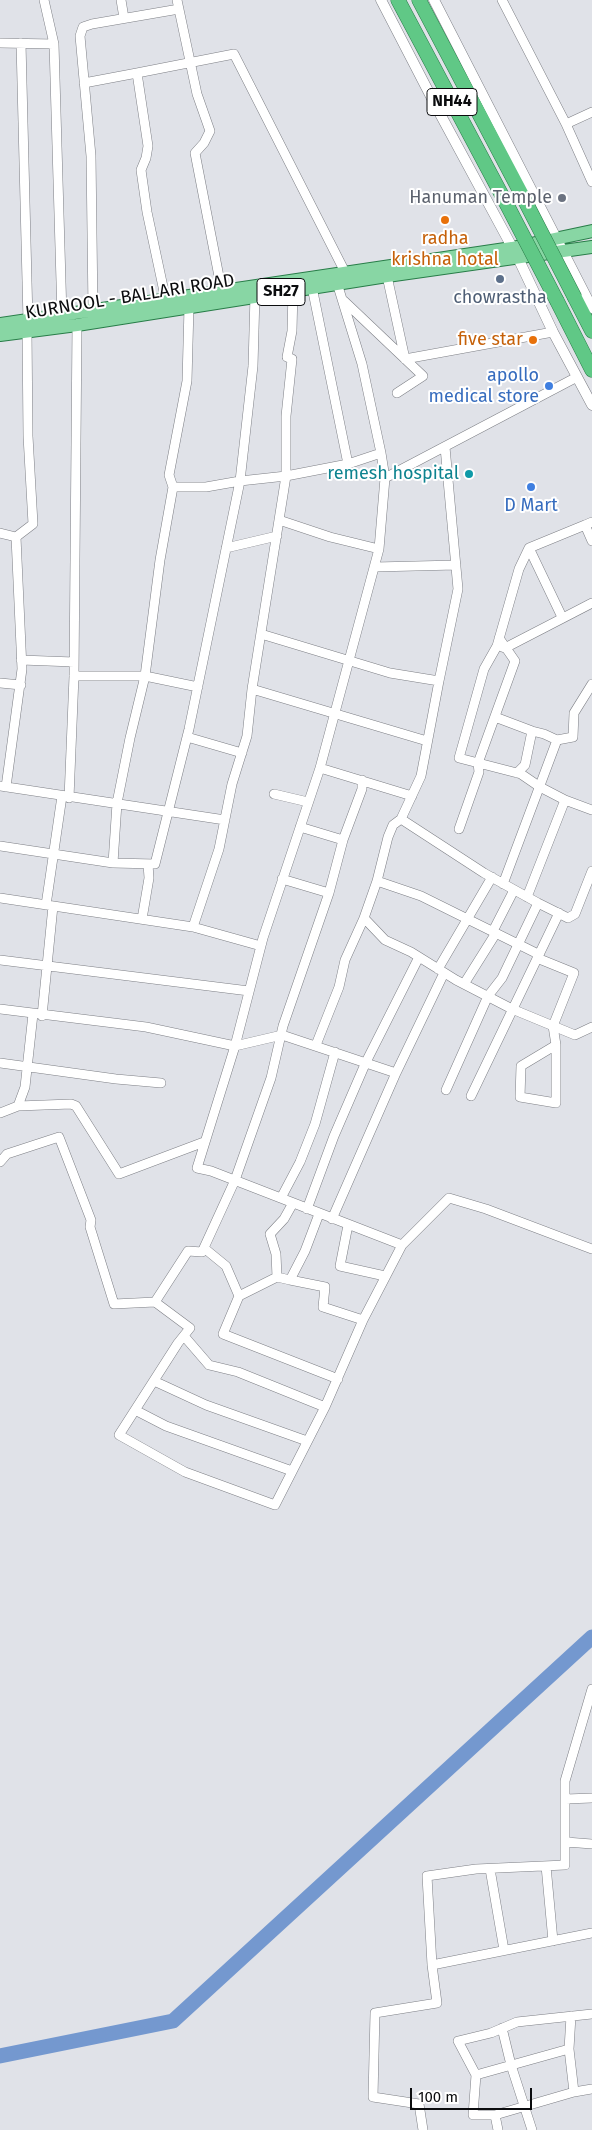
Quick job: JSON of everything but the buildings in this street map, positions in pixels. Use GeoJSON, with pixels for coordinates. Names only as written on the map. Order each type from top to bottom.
{"type":"FeatureCollection","features":[{"type":"Feature","properties":{"kind":"highway","name":"NH44"},"geometry":{"type":"LineString","coordinates":[[398,0],[592,370]]}},
{"type":"Feature","properties":{"kind":"highway","name":"NH44"},"geometry":{"type":"LineString","coordinates":[[419,0],[592,332]]}},
{"type":"Feature","properties":{"kind":"main road","name":"SH27"},"geometry":{"type":"LineString","coordinates":[[515,253],[556,238],[592,231]]}},
{"type":"Feature","properties":{"kind":"main road","name":"SH27"},"geometry":{"type":"LineString","coordinates":[[563,251],[592,247]]}},
{"type":"Feature","properties":{"kind":"main road","name":"KURNOOL - BALLARI ROAD"},"geometry":{"type":"LineString","coordinates":[[0,335],[62,316],[93,311],[515,253],[563,251]]}},
{"type":"Feature","properties":{"kind":"main road","name":"KURNOOL - BALLARI ROAD"},"geometry":{"type":"LineString","coordinates":[[0,324],[27,326],[77,325],[312,287],[341,278],[387,276],[515,253]]}},
{"type":"Feature","properties":{"kind":"street"},"geometry":{"type":"LineString","coordinates":[[44,0],[54,44],[62,316]]}},
{"type":"Feature","properties":{"kind":"street"},"geometry":{"type":"LineString","coordinates":[[121,0],[124,18]]}},
{"type":"Feature","properties":{"kind":"street"},"geometry":{"type":"LineString","coordinates":[[381,0],[515,253],[553,332],[592,405]]}},
{"type":"Feature","properties":{"kind":"street"},"geometry":{"type":"LineString","coordinates":[[434,0],[592,308]]}},
{"type":"Feature","properties":{"kind":"street"},"geometry":{"type":"LineString","coordinates":[[502,0],[566,124],[592,182]]}},
{"type":"Feature","properties":{"kind":"street"},"geometry":{"type":"LineString","coordinates":[[93,311],[91,156],[80,36],[83,27],[178,4],[198,94],[210,131],[204,143],[195,153],[222,292]]}},
{"type":"Feature","properties":{"kind":"street"},"geometry":{"type":"LineString","coordinates":[[0,43],[54,44]]}},
{"type":"Feature","properties":{"kind":"street"},"geometry":{"type":"LineString","coordinates":[[16,537],[33,524],[28,436],[21,43]]}},
{"type":"Feature","properties":{"kind":"street"},"geometry":{"type":"LineString","coordinates":[[84,83],[234,54],[341,278],[343,299],[362,364],[385,478],[380,550],[320,768],[260,946],[235,1046],[197,1168],[235,1180],[402,1245]]}},
{"type":"Feature","properties":{"kind":"street"},"geometry":{"type":"LineString","coordinates":[[137,72],[148,146],[141,170],[147,212],[166,301]]}},
{"type":"Feature","properties":{"kind":"street"},"geometry":{"type":"LineString","coordinates":[[566,124],[592,112]]}},
{"type":"Feature","properties":{"kind":"street"},"geometry":{"type":"LineString","coordinates":[[387,276],[405,359]]}},
{"type":"Feature","properties":{"kind":"street"},"geometry":{"type":"LineString","coordinates":[[312,287],[348,464]]}},
{"type":"Feature","properties":{"kind":"street"},"geometry":{"type":"LineString","coordinates":[[193,927],[219,849],[232,784],[247,736],[252,689],[286,476],[286,416],[292,359],[287,357],[292,331],[293,290]]}},
{"type":"Feature","properties":{"kind":"street"},"geometry":{"type":"LineString","coordinates":[[0,846],[113,863],[155,864],[198,687],[240,481],[253,366],[255,296]]}},
{"type":"Feature","properties":{"kind":"street"},"geometry":{"type":"LineString","coordinates":[[343,299],[423,376],[397,393]]}},
{"type":"Feature","properties":{"kind":"street"},"geometry":{"type":"LineString","coordinates":[[113,863],[117,804],[145,676],[160,560],[173,487],[169,476],[187,381],[189,307]]}},
{"type":"Feature","properties":{"kind":"street"},"geometry":{"type":"LineString","coordinates":[[18,1106],[25,1086],[47,967],[54,854],[65,797],[74,676],[77,325]]}},
{"type":"Feature","properties":{"kind":"street"},"geometry":{"type":"LineString","coordinates":[[405,359],[553,332]]}},
{"type":"Feature","properties":{"kind":"street"},"geometry":{"type":"LineString","coordinates":[[385,478],[577,377]]}},
{"type":"Feature","properties":{"kind":"street"},"geometry":{"type":"LineString","coordinates":[[316,1045],[339,987],[346,960],[377,881],[388,837],[393,825],[402,819],[421,776],[458,589],[445,446]]}},
{"type":"Feature","properties":{"kind":"street"},"geometry":{"type":"LineString","coordinates":[[173,487],[206,487],[286,476],[348,464],[381,453]]}},
{"type":"Feature","properties":{"kind":"street"},"geometry":{"type":"LineString","coordinates":[[279,520],[330,537],[380,550]]}},
{"type":"Feature","properties":{"kind":"street"},"geometry":{"type":"LineString","coordinates":[[592,541],[588,524],[529,548],[519,569],[500,644],[484,669],[459,758],[518,773],[565,800],[592,810]]}},
{"type":"Feature","properties":{"kind":"street"},"geometry":{"type":"LineString","coordinates":[[0,533],[16,537]]}},
{"type":"Feature","properties":{"kind":"street"},"geometry":{"type":"LineString","coordinates":[[226,548],[277,536]]}},
{"type":"Feature","properties":{"kind":"street"},"geometry":{"type":"LineString","coordinates":[[16,537],[21,660],[20,685],[3,787],[225,820]]}},
{"type":"Feature","properties":{"kind":"street"},"geometry":{"type":"LineString","coordinates":[[529,548],[562,617]]}},
{"type":"Feature","properties":{"kind":"street"},"geometry":{"type":"LineString","coordinates":[[375,567],[456,565]]}},
{"type":"Feature","properties":{"kind":"street"},"geometry":{"type":"LineString","coordinates":[[500,644],[592,603]]}},
{"type":"Feature","properties":{"kind":"street"},"geometry":{"type":"LineString","coordinates":[[261,634],[390,673],[439,681]]}},
{"type":"Feature","properties":{"kind":"street"},"geometry":{"type":"LineString","coordinates":[[458,829],[479,772],[478,763],[515,662],[500,644]]}},
{"type":"Feature","properties":{"kind":"street"},"geometry":{"type":"LineString","coordinates":[[21,660],[74,662]]}},
{"type":"Feature","properties":{"kind":"street"},"geometry":{"type":"LineString","coordinates":[[74,676],[145,676],[198,687]]}},
{"type":"Feature","properties":{"kind":"street"},"geometry":{"type":"LineString","coordinates":[[0,683],[20,685]]}},
{"type":"Feature","properties":{"kind":"street"},"geometry":{"type":"LineString","coordinates":[[495,717],[556,740],[573,738],[574,713],[592,684]]}},
{"type":"Feature","properties":{"kind":"street"},"geometry":{"type":"LineString","coordinates":[[252,689],[427,741]]}},
{"type":"Feature","properties":{"kind":"street"},"geometry":{"type":"LineString","coordinates":[[518,773],[524,764],[532,731]]}},
{"type":"Feature","properties":{"kind":"street"},"geometry":{"type":"LineString","coordinates":[[186,737],[242,753]]}},
{"type":"Feature","properties":{"kind":"street"},"geometry":{"type":"LineString","coordinates":[[503,884],[556,740]]}},
{"type":"Feature","properties":{"kind":"street"},"geometry":{"type":"LineString","coordinates":[[320,768],[412,796]]}},
{"type":"Feature","properties":{"kind":"street"},"geometry":{"type":"LineString","coordinates":[[155,1302],[188,1251],[202,1252],[235,1180],[271,1078],[283,1026],[329,893],[343,840],[359,798],[362,780]]}},
{"type":"Feature","properties":{"kind":"street"},"geometry":{"type":"LineString","coordinates":[[274,794],[308,802]]}},
{"type":"Feature","properties":{"kind":"street"},"geometry":{"type":"LineString","coordinates":[[527,897],[565,800]]}},
{"type":"Feature","properties":{"kind":"street"},"geometry":{"type":"LineString","coordinates":[[402,819],[503,884],[568,918],[575,914],[592,871]]}},
{"type":"Feature","properties":{"kind":"street"},"geometry":{"type":"LineString","coordinates":[[300,827],[343,840]]}},
{"type":"Feature","properties":{"kind":"street"},"geometry":{"type":"LineString","coordinates":[[142,919],[149,878],[148,864]]}},
{"type":"Feature","properties":{"kind":"street"},"geometry":{"type":"LineString","coordinates":[[332,1219],[441,971],[492,877]]}},
{"type":"Feature","properties":{"kind":"street"},"geometry":{"type":"LineString","coordinates":[[282,880],[329,893]]}},
{"type":"Feature","properties":{"kind":"street"},"geometry":{"type":"LineString","coordinates":[[377,881],[421,896],[574,973],[553,1026],[556,1045],[556,1103],[520,1097],[521,1066],[556,1045]]}},
{"type":"Feature","properties":{"kind":"street"},"geometry":{"type":"LineString","coordinates":[[464,984],[495,932],[514,890]]}},
{"type":"Feature","properties":{"kind":"street"},"geometry":{"type":"LineString","coordinates":[[0,898],[193,927],[260,946]]}},
{"type":"Feature","properties":{"kind":"street"},"geometry":{"type":"LineString","coordinates":[[446,1090],[488,996],[502,978],[538,903]]}},
{"type":"Feature","properties":{"kind":"street"},"geometry":{"type":"LineString","coordinates":[[471,1096],[559,913]]}},
{"type":"Feature","properties":{"kind":"street"},"geometry":{"type":"LineString","coordinates":[[364,918],[385,940],[419,956],[441,971],[512,1009],[575,1035],[592,1027]]}},
{"type":"Feature","properties":{"kind":"street"},"geometry":{"type":"LineString","coordinates":[[307,1209],[334,1136],[366,1062],[419,956]]}},
{"type":"Feature","properties":{"kind":"street"},"geometry":{"type":"LineString","coordinates":[[0,960],[249,991]]}},
{"type":"Feature","properties":{"kind":"street"},"geometry":{"type":"LineString","coordinates":[[0,1009],[146,1027],[235,1046],[282,1035],[396,1073]]}},
{"type":"Feature","properties":{"kind":"street"},"geometry":{"type":"LineString","coordinates":[[281,1198],[300,1162],[315,1124],[335,1052]]}},
{"type":"Feature","properties":{"kind":"street"},"geometry":{"type":"LineString","coordinates":[[0,1063],[27,1068],[161,1083]]}},
{"type":"Feature","properties":{"kind":"street"},"geometry":{"type":"LineString","coordinates":[[0,1113],[18,1106],[71,1104],[76,1106],[119,1174],[204,1142]]}},
{"type":"Feature","properties":{"kind":"street"},"geometry":{"type":"LineString","coordinates":[[0,1162],[7,1154],[59,1136],[91,1220],[90,1227],[114,1304],[155,1302],[190,1328],[119,1435],[185,1472],[275,1505],[325,1407],[363,1320],[402,1245],[449,1198],[486,1209],[592,1249]]}},
{"type":"Feature","properties":{"kind":"street"},"geometry":{"type":"LineString","coordinates":[[277,1277],[276,1254],[270,1234],[284,1219],[292,1203]]}},
{"type":"Feature","properties":{"kind":"street"},"geometry":{"type":"LineString","coordinates":[[290,1280],[305,1251],[320,1214]]}},
{"type":"Feature","properties":{"kind":"street"},"geometry":{"type":"LineString","coordinates":[[348,1225],[340,1266],[385,1276]]}},
{"type":"Feature","properties":{"kind":"street"},"geometry":{"type":"LineString","coordinates":[[204,1248],[226,1266],[239,1296]]}},
{"type":"Feature","properties":{"kind":"street"},"geometry":{"type":"LineString","coordinates":[[338,1379],[223,1334],[239,1296],[277,1277],[325,1287],[322,1307],[363,1320]]}},
{"type":"Feature","properties":{"kind":"street"},"geometry":{"type":"LineString","coordinates":[[184,1336],[209,1365],[238,1372],[325,1407]]}},
{"type":"Feature","properties":{"kind":"street"},"geometry":{"type":"LineString","coordinates":[[154,1381],[206,1405],[307,1441]]}},
{"type":"Feature","properties":{"kind":"street"},"geometry":{"type":"LineString","coordinates":[[135,1410],[166,1426],[292,1471]]}},
{"type":"Feature","properties":{"kind":"street"},"geometry":{"type":"LineString","coordinates":[[423,2130],[419,2104],[373,2098],[375,2013],[437,2003],[432,1965],[427,1876],[490,1868],[565,1864],[565,1781],[592,1689]]}},
{"type":"Feature","properties":{"kind":"street"},"geometry":{"type":"LineString","coordinates":[[566,1799],[592,1798]]}},
{"type":"Feature","properties":{"kind":"street"},"geometry":{"type":"LineString","coordinates":[[566,1842],[592,1844]]}},
{"type":"Feature","properties":{"kind":"street"},"geometry":{"type":"LineString","coordinates":[[546,1866],[553,1941]]}},
{"type":"Feature","properties":{"kind":"street"},"geometry":{"type":"LineString","coordinates":[[490,1868],[504,1950]]}},
{"type":"Feature","properties":{"kind":"street"},"geometry":{"type":"LineString","coordinates":[[432,1965],[592,1933]]}},
{"type":"Feature","properties":{"kind":"street"},"geometry":{"type":"LineString","coordinates":[[592,2014],[517,2022],[458,2041],[476,2075],[473,2115],[495,2115],[574,2092],[592,2089]]}},
{"type":"Feature","properties":{"kind":"street"},"geometry":{"type":"LineString","coordinates":[[571,2016],[569,2049],[574,2092]]}},
{"type":"Feature","properties":{"kind":"street"},"geometry":{"type":"LineString","coordinates":[[502,2028],[511,2065],[532,2130]]}},
{"type":"Feature","properties":{"kind":"street"},"geometry":{"type":"LineString","coordinates":[[476,2075],[569,2049]]}},
{"type":"Feature","properties":{"kind":"street"},"geometry":{"type":"LineString","coordinates":[[495,2115],[498,2130]]}},
{"type":"Feature","properties":{"kind":"waterway"},"geometry":{"type":"LineString","coordinates":[[0,2056],[173,2021],[592,1637]]}},
{"type":"Feature","properties":{"kind":"place","name":"Hanuman Temple"},"geometry":{"type":"Point","coordinates":[562,198]}},
{"type":"Feature","properties":{"kind":"place","name":"radha krishna hotal"},"geometry":{"type":"Point","coordinates":[445,220]}},
{"type":"Feature","properties":{"kind":"place","name":"chowrastha"},"geometry":{"type":"Point","coordinates":[500,279]}},
{"type":"Feature","properties":{"kind":"place","name":"five star"},"geometry":{"type":"Point","coordinates":[533,340]}},
{"type":"Feature","properties":{"kind":"place","name":"apollo medical store"},"geometry":{"type":"Point","coordinates":[549,386]}},
{"type":"Feature","properties":{"kind":"place","name":"remesh hospital"},"geometry":{"type":"Point","coordinates":[469,474]}},
{"type":"Feature","properties":{"kind":"place","name":"D Mart"},"geometry":{"type":"Point","coordinates":[531,487]}}]}
